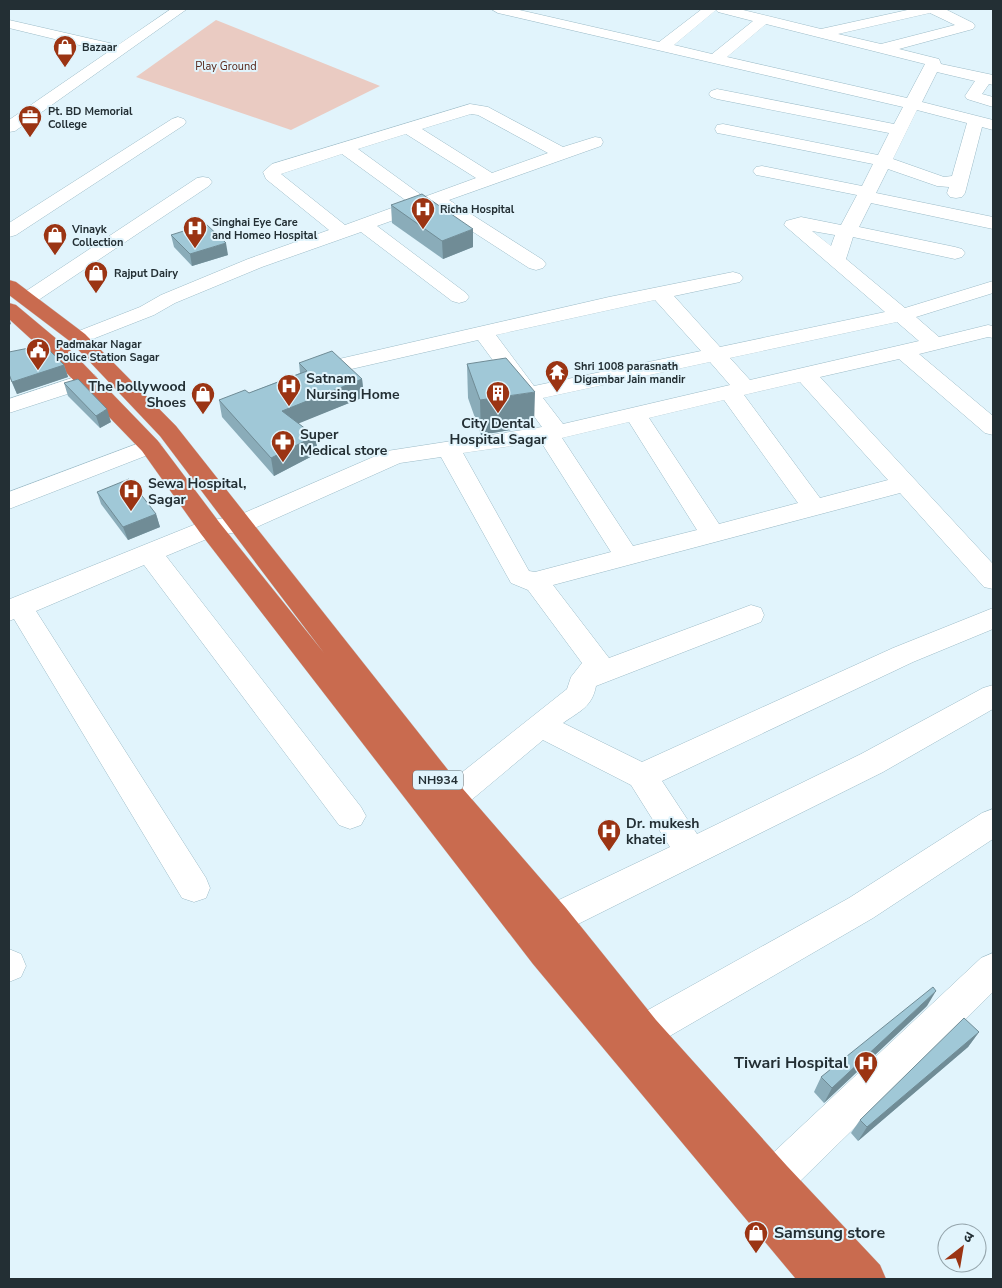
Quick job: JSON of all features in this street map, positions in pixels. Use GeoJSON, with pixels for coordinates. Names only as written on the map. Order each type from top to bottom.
{"type":"FeatureCollection","features":[{"type":"Feature","properties":{"kind":"highway","name":"NH934"},"geometry":{"type":"LineString","coordinates":[[15,298],[78,338],[168,431],[452,798],[554,919],[643,1032],[774,1180],[866,1279]]}},
{"type":"Feature","properties":{"kind":"highway","name":"NH934"},"geometry":{"type":"LineString","coordinates":[[15,298],[63,356],[118,410],[150,446],[210,528],[545,953],[822,1279]]}},
{"type":"Feature","properties":{"kind":"street"},"geometry":{"type":"LineString","coordinates":[[9,127],[180,9]]}},
{"type":"Feature","properties":{"kind":"street"},"geometry":{"type":"LineString","coordinates":[[504,9],[993,124]]}},
{"type":"Feature","properties":{"kind":"street"},"geometry":{"type":"LineString","coordinates":[[662,46],[710,9]]}},
{"type":"Feature","properties":{"kind":"street"},"geometry":{"type":"LineString","coordinates":[[722,9],[767,15],[815,32],[934,62],[847,231],[836,260]]}},
{"type":"Feature","properties":{"kind":"street"},"geometry":{"type":"LineString","coordinates":[[815,32],[930,9]]}},
{"type":"Feature","properties":{"kind":"street"},"geometry":{"type":"LineString","coordinates":[[881,49],[968,26],[935,9]]}},
{"type":"Feature","properties":{"kind":"street"},"geometry":{"type":"LineString","coordinates":[[9,19],[24,12]]}},
{"type":"Feature","properties":{"kind":"street"},"geometry":{"type":"LineString","coordinates":[[558,22],[584,12]]}},
{"type":"Feature","properties":{"kind":"street"},"geometry":{"type":"LineString","coordinates":[[815,32],[840,13]]}},
{"type":"Feature","properties":{"kind":"street"},"geometry":{"type":"LineString","coordinates":[[716,58],[767,15]]}},
{"type":"Feature","properties":{"kind":"street"},"geometry":{"type":"LineString","coordinates":[[9,24],[121,50]]}},
{"type":"Feature","properties":{"kind":"street"},"geometry":{"type":"LineString","coordinates":[[931,66],[991,78]]}},
{"type":"Feature","properties":{"kind":"street"},"geometry":{"type":"LineString","coordinates":[[991,78],[974,96],[993,102]]}},
{"type":"Feature","properties":{"kind":"street"},"geometry":{"type":"LineString","coordinates":[[717,94],[899,130]]}},
{"type":"Feature","properties":{"kind":"street"},"geometry":{"type":"LineString","coordinates":[[342,232],[272,175],[272,172],[278,168],[407,127],[476,109],[482,110],[561,153]]}},
{"type":"Feature","properties":{"kind":"street"},"geometry":{"type":"LineString","coordinates":[[723,129],[882,161],[958,187],[976,120]]}},
{"type":"Feature","properties":{"kind":"street"},"geometry":{"type":"LineString","coordinates":[[9,232],[178,122]]}},
{"type":"Feature","properties":{"kind":"street"},"geometry":{"type":"LineString","coordinates":[[407,127],[488,178]]}},
{"type":"Feature","properties":{"kind":"street"},"geometry":{"type":"LineString","coordinates":[[78,338],[256,263],[488,178],[595,142]]}},
{"type":"Feature","properties":{"kind":"street"},"geometry":{"type":"LineString","coordinates":[[344,147],[427,201],[536,264]]}},
{"type":"Feature","properties":{"kind":"street"},"geometry":{"type":"LineString","coordinates":[[762,171],[993,223]]}},
{"type":"Feature","properties":{"kind":"street"},"geometry":{"type":"LineString","coordinates":[[15,298],[203,182]]}},
{"type":"Feature","properties":{"kind":"street"},"geometry":{"type":"LineString","coordinates":[[935,344],[792,225],[801,223],[847,231],[955,254]]}},
{"type":"Feature","properties":{"kind":"street"},"geometry":{"type":"LineString","coordinates":[[362,224],[459,297]]}},
{"type":"Feature","properties":{"kind":"street"},"geometry":{"type":"LineString","coordinates":[[347,364],[483,332],[733,278]]}},
{"type":"Feature","properties":{"kind":"street"},"geometry":{"type":"LineString","coordinates":[[529,394],[902,315],[993,287]]}},
{"type":"Feature","properties":{"kind":"street"},"geometry":{"type":"LineString","coordinates":[[660,293],[715,355],[814,507]]}},
{"type":"Feature","properties":{"kind":"street"},"geometry":{"type":"LineString","coordinates":[[194,888],[14,608],[210,528],[241,524],[395,456],[552,433],[988,331],[993,332]]}},
{"type":"Feature","properties":{"kind":"street"},"geometry":{"type":"LineString","coordinates":[[483,332],[529,394],[626,555]]}},
{"type":"Feature","properties":{"kind":"street"},"geometry":{"type":"LineString","coordinates":[[903,351],[993,428]]}},
{"type":"Feature","properties":{"kind":"street"},"geometry":{"type":"LineString","coordinates":[[805,374],[989,569]]}},
{"type":"Feature","properties":{"kind":"street"},"geometry":{"type":"LineString","coordinates":[[9,406],[87,380]]}},
{"type":"Feature","properties":{"kind":"street"},"geometry":{"type":"LineString","coordinates":[[634,414],[712,533]]}},
{"type":"Feature","properties":{"kind":"street"},"geometry":{"type":"LineString","coordinates":[[9,501],[150,446]]}},
{"type":"Feature","properties":{"kind":"street"},"geometry":{"type":"LineString","coordinates":[[448,448],[520,577],[527,581],[535,581],[626,555],[906,483]]}},
{"type":"Feature","properties":{"kind":"street"},"geometry":{"type":"LineString","coordinates":[[149,553],[350,816]]}},
{"type":"Feature","properties":{"kind":"street"},"geometry":{"type":"LineString","coordinates":[[452,798],[540,725],[581,694],[581,685],[598,664],[535,581]]}},
{"type":"Feature","properties":{"kind":"street"},"geometry":{"type":"LineString","coordinates":[[586,678],[751,615]]}},
{"type":"Feature","properties":{"kind":"street"},"geometry":{"type":"LineString","coordinates":[[642,776],[903,655],[993,618]]}},
{"type":"Feature","properties":{"kind":"street"},"geometry":{"type":"LineString","coordinates":[[554,919],[872,762],[993,696]]}},
{"type":"Feature","properties":{"kind":"street"},"geometry":{"type":"LineString","coordinates":[[540,725],[642,776],[691,852]]}},
{"type":"Feature","properties":{"kind":"street"},"geometry":{"type":"LineString","coordinates":[[643,1032],[861,908],[993,822]]}},
{"type":"Feature","properties":{"kind":"street"},"geometry":{"type":"LineString","coordinates":[[774,1180],[993,969]]}},
{"type":"Feature","properties":{"kind":"green space","name":"Play Ground"},"geometry":{"type":"Polygon","coordinates":[[[216,20],[380,86],[291,130],[136,77],[216,20]]]}},
{"type":"Feature","properties":{"kind":"building"},"geometry":{"type":"Polygon","coordinates":[[[422,194],[473,229],[442,241],[391,205],[422,194]]]}},
{"type":"Feature","properties":{"kind":"building"},"geometry":{"type":"Polygon","coordinates":[[[206,224],[226,243],[190,254],[171,235],[206,224]]]}},
{"type":"Feature","properties":{"kind":"building"},"geometry":{"type":"Polygon","coordinates":[[[44,345],[64,365],[12,382],[9,374],[9,352],[44,345]]]}},
{"type":"Feature","properties":{"kind":"building"},"geometry":{"type":"Polygon","coordinates":[[[332,351],[362,379],[282,411],[315,436],[271,458],[219,400],[245,390],[249,393],[307,371],[299,363],[332,351]]]}},
{"type":"Feature","properties":{"kind":"building"},"geometry":{"type":"Polygon","coordinates":[[[506,358],[535,392],[480,400],[467,364],[506,358]]]}},
{"type":"Feature","properties":{"kind":"building"},"geometry":{"type":"Polygon","coordinates":[[[78,379],[107,409],[96,416],[64,383],[78,379]]]}},
{"type":"Feature","properties":{"kind":"building"},"geometry":{"type":"Polygon","coordinates":[[[129,479],[156,514],[123,527],[97,492],[129,479]]]}},
{"type":"Feature","properties":{"kind":"building"},"geometry":{"type":"Polygon","coordinates":[[[933,987],[936,991],[832,1088],[821,1077],[933,987]]]}},
{"type":"Feature","properties":{"kind":"building"},"geometry":{"type":"Polygon","coordinates":[[[964,1018],[979,1032],[867,1127],[860,1120],[964,1018]]]}},
{"type":"Feature","properties":{"kind":"place","name":"Bazaar"},"geometry":{"type":"Point","coordinates":[65,68]}},
{"type":"Feature","properties":{"kind":"place","name":"Pt. BD Memorial College"},"geometry":{"type":"Point","coordinates":[30,138]}},
{"type":"Feature","properties":{"kind":"place","name":"Richa Hospital"},"geometry":{"type":"Point","coordinates":[423,230]}},
{"type":"Feature","properties":{"kind":"place","name":"Singhai Eye Care and Homeo Hospital"},"geometry":{"type":"Point","coordinates":[195,249]}},
{"type":"Feature","properties":{"kind":"place","name":"Vinayk Collection"},"geometry":{"type":"Point","coordinates":[55,256]}},
{"type":"Feature","properties":{"kind":"place","name":"Rajput Dairy"},"geometry":{"type":"Point","coordinates":[96,294]}},
{"type":"Feature","properties":{"kind":"place","name":"Padmakar Nagar Police Station Sagar"},"geometry":{"type":"Point","coordinates":[38,371]}},
{"type":"Feature","properties":{"kind":"place","name":"Shri 1008 parasnath Digambar Jain mandir"},"geometry":{"type":"Point","coordinates":[557,393]}},
{"type":"Feature","properties":{"kind":"place","name":"Satnam Nursing Home"},"geometry":{"type":"Point","coordinates":[289,407]}},
{"type":"Feature","properties":{"kind":"place","name":"City Dental Hospital Sagar"},"geometry":{"type":"Point","coordinates":[498,414]}},
{"type":"Feature","properties":{"kind":"place","name":"The bollywood Shoes"},"geometry":{"type":"Point","coordinates":[203,415]}},
{"type":"Feature","properties":{"kind":"place","name":"Super Medical store"},"geometry":{"type":"Point","coordinates":[283,463]}},
{"type":"Feature","properties":{"kind":"place","name":"Sewa Hospital, Sagar"},"geometry":{"type":"Point","coordinates":[131,512]}},
{"type":"Feature","properties":{"kind":"place","name":"Dr. mukesh khatei"},"geometry":{"type":"Point","coordinates":[609,852]}},
{"type":"Feature","properties":{"kind":"place","name":"Tiwari Hospital"},"geometry":{"type":"Point","coordinates":[866,1084]}},
{"type":"Feature","properties":{"kind":"place","name":"Samsung store"},"geometry":{"type":"Point","coordinates":[756,1254]}}]}
